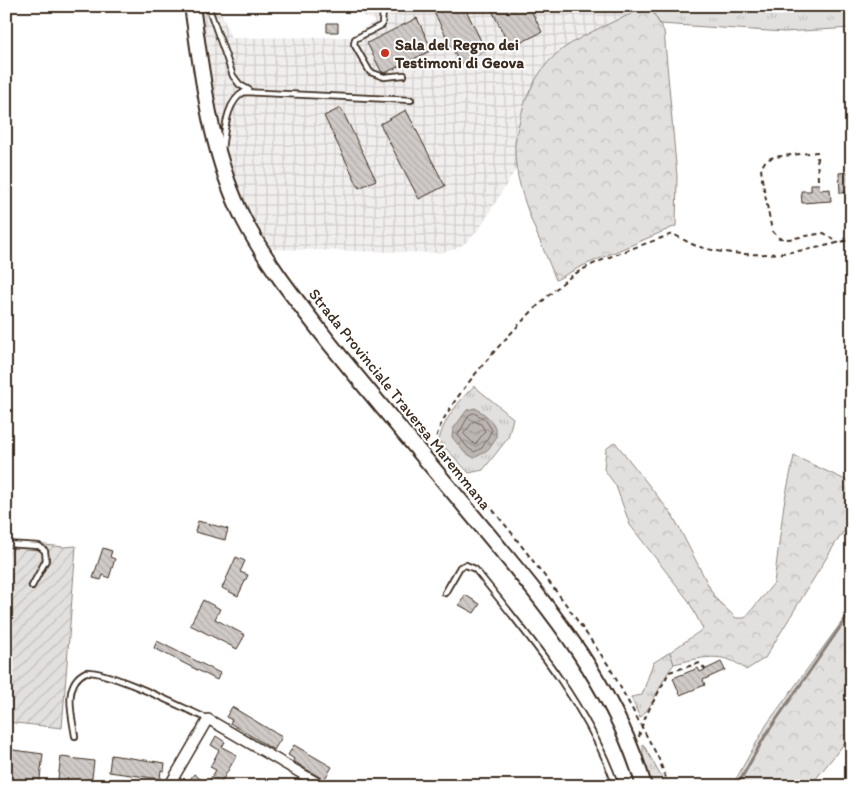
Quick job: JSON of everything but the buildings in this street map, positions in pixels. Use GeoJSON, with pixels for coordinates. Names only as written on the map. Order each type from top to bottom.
{"type":"FeatureCollection","features":[{"type":"Feature","properties":{"kind":"main road","name":"Strada Provinciale Traversa Maremmana"},"geometry":{"type":"LineString","coordinates":[[192,6],[207,110],[220,161],[244,219],[276,273],[347,364],[563,626],[597,678],[630,746],[644,786]]}},
{"type":"Feature","properties":{"kind":"street"},"geometry":{"type":"LineString","coordinates":[[369,6],[387,8]]}},
{"type":"Feature","properties":{"kind":"street"},"geometry":{"type":"LineString","coordinates":[[168,786],[208,719],[321,785]]}},
{"type":"Feature","properties":{"kind":"lane"},"geometry":{"type":"LineString","coordinates":[[208,6],[233,76],[243,87],[253,91]]}},
{"type":"Feature","properties":{"kind":"lane"},"geometry":{"type":"LineString","coordinates":[[387,8],[382,25],[355,39],[355,46],[370,72],[384,77],[404,75]]}},
{"type":"Feature","properties":{"kind":"lane"},"geometry":{"type":"LineString","coordinates":[[220,161],[232,105],[238,95],[253,91],[412,100]]}},
{"type":"Feature","properties":{"kind":"lane"},"geometry":{"type":"LineString","coordinates":[[6,544],[39,546],[45,551],[46,560],[32,586]]}},
{"type":"Feature","properties":{"kind":"lane"},"geometry":{"type":"LineString","coordinates":[[445,593],[460,567],[466,565],[475,569],[544,655],[598,744],[616,786]]}},
{"type":"Feature","properties":{"kind":"lane"},"geometry":{"type":"LineString","coordinates":[[76,736],[70,696],[76,679],[86,672],[96,672],[115,679],[208,719]]}},
{"type":"Feature","properties":{"kind":"path"},"geometry":{"type":"LineString","coordinates":[[818,180],[817,152],[774,156],[766,160],[761,168],[772,231],[779,238],[789,239],[824,233],[839,243]]}},
{"type":"Feature","properties":{"kind":"path"},"geometry":{"type":"LineString","coordinates":[[669,786],[658,757],[608,666],[511,532],[436,442],[436,432],[458,397],[505,340],[542,302],[573,275],[621,253],[672,234],[698,247],[735,253],[762,254],[796,251],[852,239]]}},
{"type":"Feature","properties":{"kind":"path"},"geometry":{"type":"LineString","coordinates":[[630,746],[639,738],[640,726],[648,716],[669,672],[700,663],[708,673]]}},
{"type":"Feature","properties":{"kind":"shaded area"},"geometry":{"type":"Polygon","coordinates":[[[198,6],[219,6],[231,38],[351,37],[375,21],[362,15],[357,6],[649,6],[582,37],[515,146],[517,167],[480,228],[468,241],[456,249],[440,253],[267,249],[239,192],[218,132],[198,6]]]}},
{"type":"Feature","properties":{"kind":"green space"},"geometry":{"type":"Polygon","coordinates":[[[649,6],[852,6],[852,28],[784,32],[660,24],[649,6]]]}},
{"type":"Feature","properties":{"kind":"green space"},"geometry":{"type":"Polygon","coordinates":[[[649,6],[664,31],[677,176],[676,226],[580,267],[556,280],[529,214],[518,179],[515,145],[523,108],[537,77],[560,51],[592,32],[649,6]]]}},
{"type":"Feature","properties":{"kind":"green space"},"geometry":{"type":"Polygon","coordinates":[[[474,386],[513,418],[508,438],[483,470],[469,473],[439,441],[448,418],[474,386]]]}},
{"type":"Feature","properties":{"kind":"green space"},"geometry":{"type":"Polygon","coordinates":[[[615,442],[673,516],[715,598],[736,618],[745,618],[774,583],[784,504],[794,456],[852,483],[852,521],[835,544],[765,658],[746,670],[729,660],[712,657],[674,664],[670,652],[703,629],[688,600],[630,525],[616,486],[604,469],[606,449],[615,442]]]}},
{"type":"Feature","properties":{"kind":"green space"},"geometry":{"type":"Polygon","coordinates":[[[6,541],[64,547],[76,546],[62,728],[6,722],[6,541]]]}},
{"type":"Feature","properties":{"kind":"green space"},"geometry":{"type":"Polygon","coordinates":[[[852,608],[852,734],[810,786],[732,786],[767,724],[852,608]]]}},
{"type":"Feature","properties":{"kind":"green space"},"geometry":{"type":"Polygon","coordinates":[[[670,652],[674,664],[650,706],[640,718],[631,697],[642,695],[653,663],[670,652]]]}},
{"type":"Feature","properties":{"kind":"green space"},"geometry":{"type":"Polygon","coordinates":[[[643,744],[665,786],[651,786],[643,762],[643,744]]]}},
{"type":"Feature","properties":{"kind":"water"},"geometry":{"type":"Polygon","coordinates":[[[475,408],[491,421],[495,427],[496,434],[491,447],[474,458],[464,452],[452,437],[453,429],[467,410],[475,408]]]}},
{"type":"Feature","properties":{"kind":"waterway"},"geometry":{"type":"LineString","coordinates":[[737,786],[765,736],[852,610]]}},
{"type":"Feature","properties":{"kind":"place","name":"Sala del Regno dei Testimoni di Geova"},"geometry":{"type":"Point","coordinates":[385,53]}}]}
